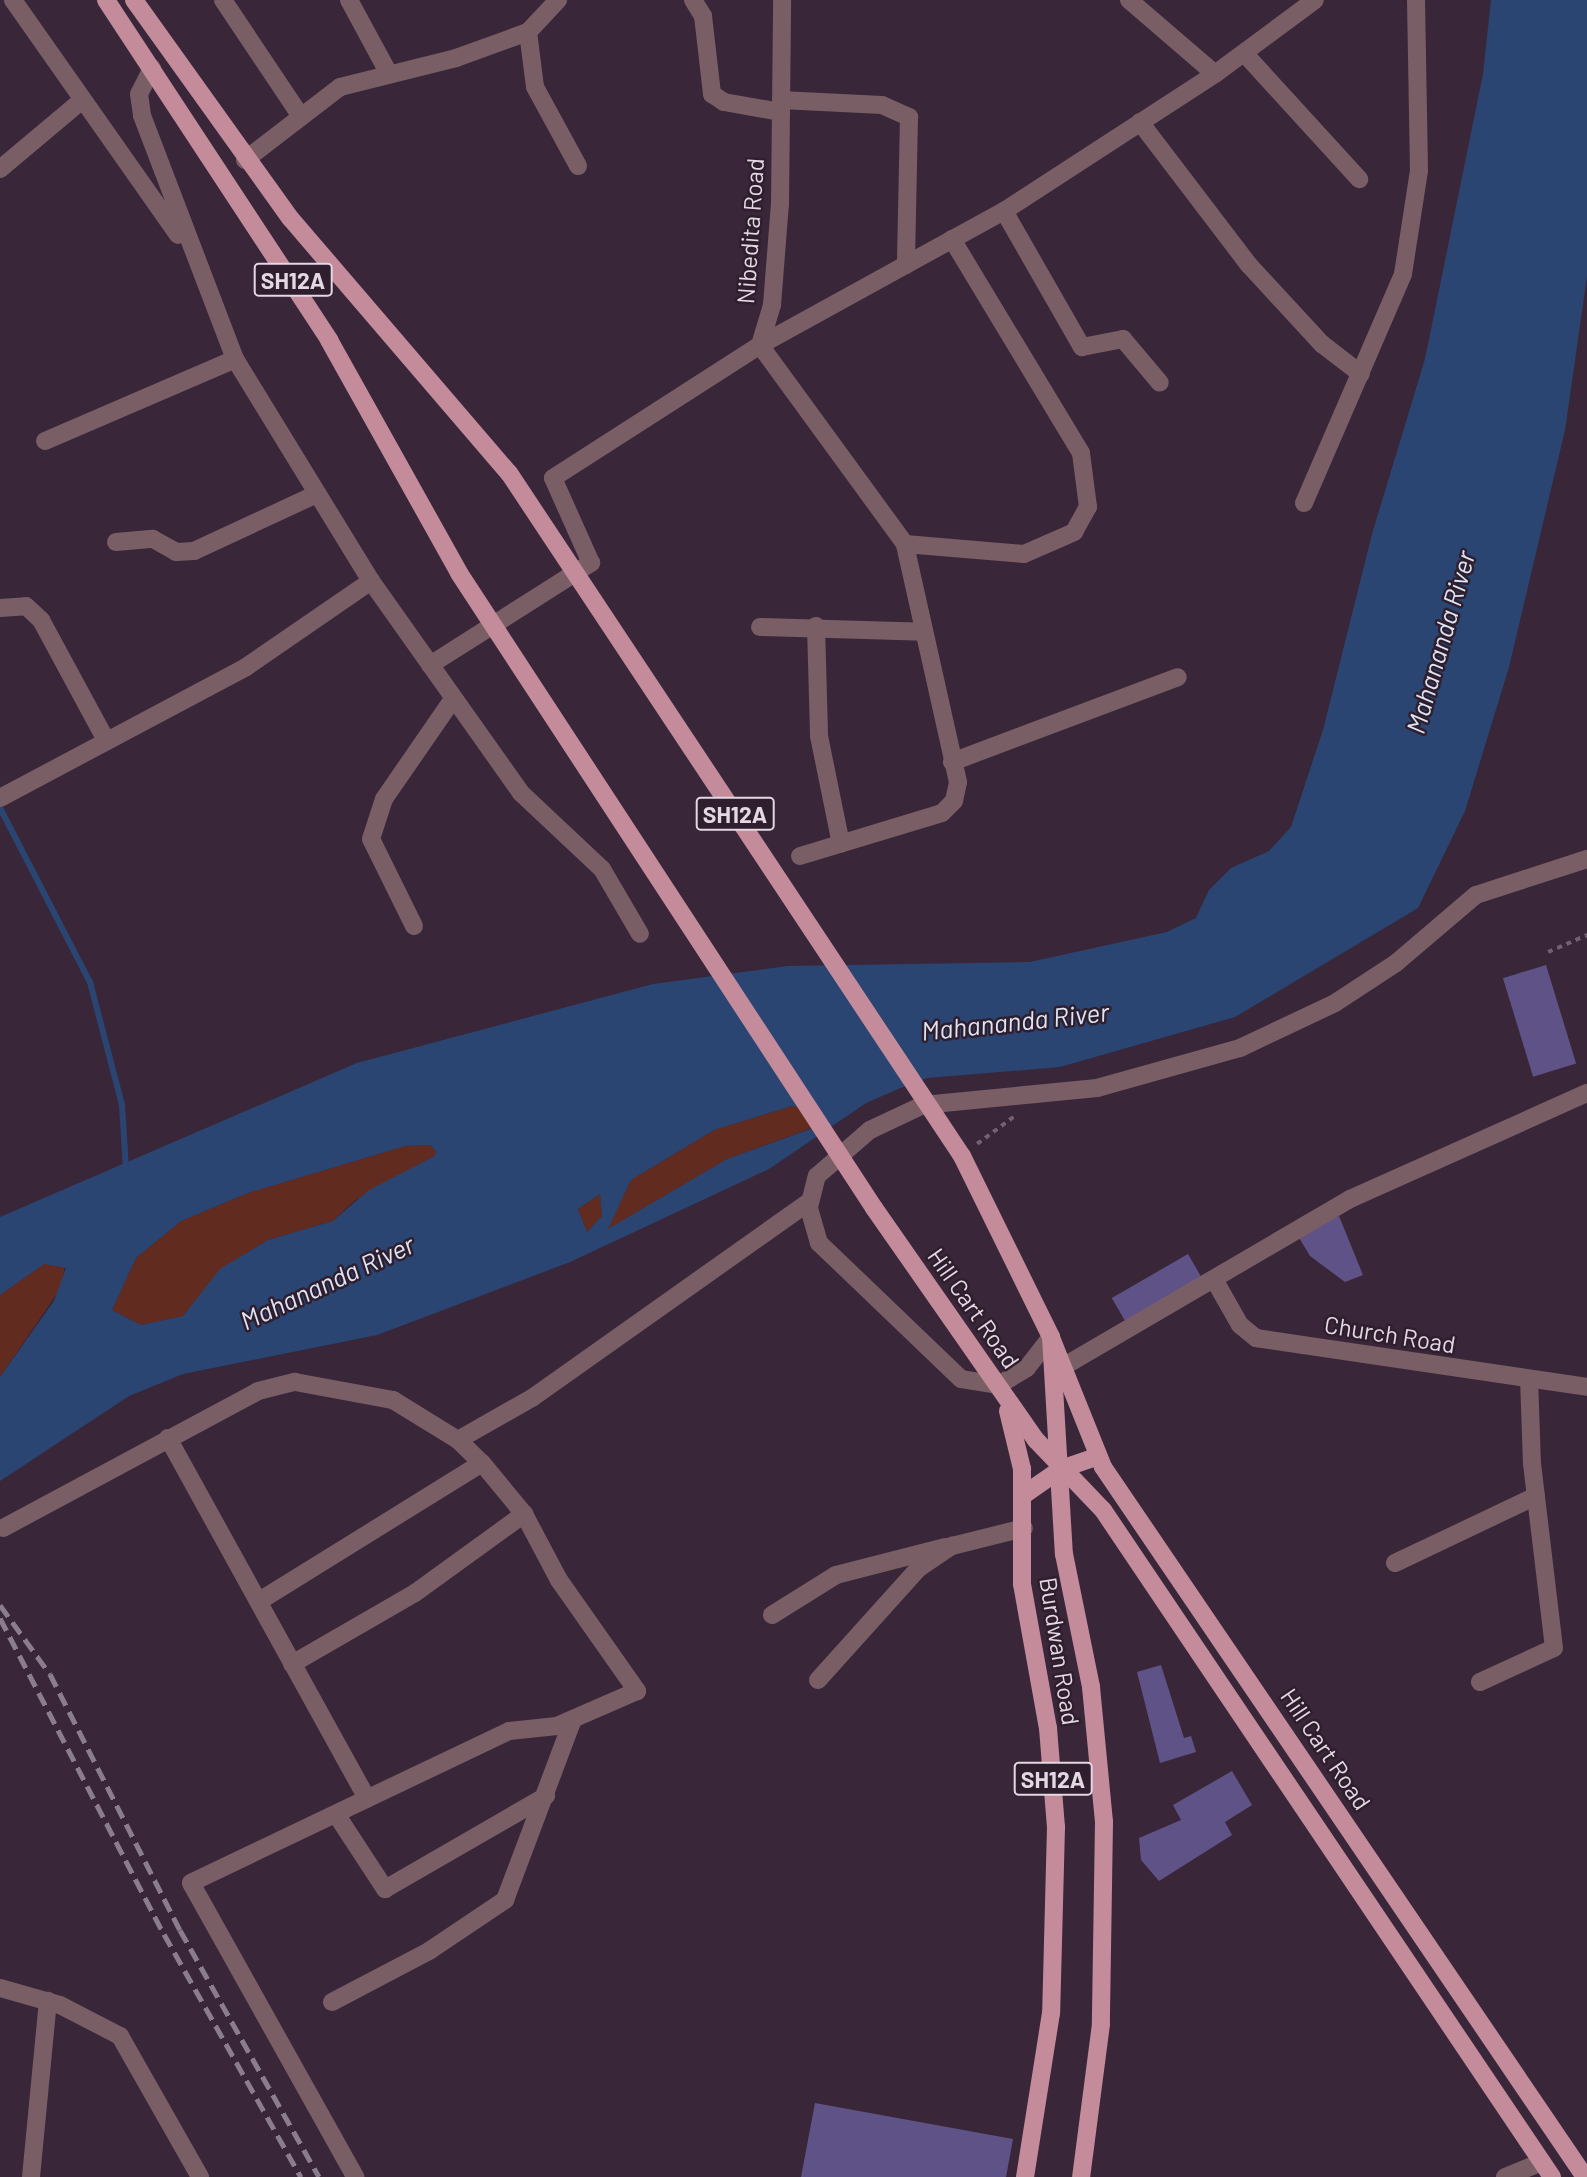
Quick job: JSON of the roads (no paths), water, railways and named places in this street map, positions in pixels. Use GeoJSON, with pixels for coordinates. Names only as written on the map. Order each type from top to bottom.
{"type":"FeatureCollection","features":[{"type":"Feature","properties":{"kind":"main road","name":"SH12A"},"geometry":{"type":"LineString","coordinates":[[106,0],[152,68]]}},
{"type":"Feature","properties":{"kind":"main road","name":"SH12A"},"geometry":{"type":"LineString","coordinates":[[134,0],[246,160]]}},
{"type":"Feature","properties":{"kind":"main road","name":"Hill Cart Road"},"geometry":{"type":"LineString","coordinates":[[152,68],[323,329],[459,573],[874,1208],[1061,1469],[1103,1510],[1552,2177]]}},
{"type":"Feature","properties":{"kind":"main road","name":"Hill Cart Road"},"geometry":{"type":"LineString","coordinates":[[246,160],[509,473],[962,1156],[1066,1365],[1096,1457],[1585,2177]]}},
{"type":"Feature","properties":{"kind":"main road","name":"Hill Cart Road"},"geometry":{"type":"LineString","coordinates":[[1051,1336],[1061,1469]]}},
{"type":"Feature","properties":{"kind":"main road","name":"Burdwan Road"},"geometry":{"type":"LineString","coordinates":[[999,1385],[1025,1494],[1022,1584],[1048,1728],[1057,1877],[1049,2026],[1025,2177]]}},
{"type":"Feature","properties":{"kind":"main road"},"geometry":{"type":"LineString","coordinates":[[1025,1494],[1061,1469],[1096,1457]]}},
{"type":"Feature","properties":{"kind":"main road","name":"Burdwan Road"},"geometry":{"type":"LineString","coordinates":[[1061,1469],[1064,1554],[1099,1754],[1107,1889],[1101,2024],[1081,2177]]}},
{"type":"Feature","properties":{"kind":"street"},"geometry":{"type":"LineString","coordinates":[[13,0],[81,101],[189,251]]}},
{"type":"Feature","properties":{"kind":"street"},"geometry":{"type":"LineString","coordinates":[[223,0],[300,115]]}},
{"type":"Feature","properties":{"kind":"street"},"geometry":{"type":"LineString","coordinates":[[349,0],[388,72]]}},
{"type":"Feature","properties":{"kind":"street"},"geometry":{"type":"LineString","coordinates":[[246,160],[300,115],[340,87],[388,72],[456,58],[528,32],[558,0]]}},
{"type":"Feature","properties":{"kind":"street"},"geometry":{"type":"LineString","coordinates":[[693,0],[703,16],[712,94],[724,102],[781,106],[882,105],[909,117],[906,265]]}},
{"type":"Feature","properties":{"kind":"street","name":"Nibedita Road"},"geometry":{"type":"LineString","coordinates":[[760,345],[772,305],[781,106],[782,0]]}},
{"type":"Feature","properties":{"kind":"street"},"geometry":{"type":"LineString","coordinates":[[1129,0],[1215,74]]}},
{"type":"Feature","properties":{"kind":"street"},"geometry":{"type":"LineString","coordinates":[[430,665],[591,564],[553,478],[760,345],[1003,211],[1215,74],[1315,0]]}},
{"type":"Feature","properties":{"kind":"street"},"geometry":{"type":"LineString","coordinates":[[1304,503],[1403,274],[1413,225],[1419,171],[1416,0]]}},
{"type":"Feature","properties":{"kind":"street"},"geometry":{"type":"LineString","coordinates":[[528,32],[535,87],[578,166]]}},
{"type":"Feature","properties":{"kind":"street"},"geometry":{"type":"LineString","coordinates":[[1244,52],[1359,179]]}},
{"type":"Feature","properties":{"kind":"street"},"geometry":{"type":"LineString","coordinates":[[152,68],[139,94],[142,115],[189,251],[235,359],[371,581],[453,699],[521,793],[602,869],[640,934]]}},
{"type":"Feature","properties":{"kind":"street"},"geometry":{"type":"LineString","coordinates":[[0,169],[81,101]]}},
{"type":"Feature","properties":{"kind":"street"},"geometry":{"type":"LineString","coordinates":[[1140,122],[1249,265],[1322,344],[1361,374]]}},
{"type":"Feature","properties":{"kind":"street"},"geometry":{"type":"LineString","coordinates":[[1003,211],[1082,347],[1123,339],[1160,383]]}},
{"type":"Feature","properties":{"kind":"street"},"geometry":{"type":"LineString","coordinates":[[905,544],[1024,554],[1074,532],[1088,507],[1081,453],[951,239]]}},
{"type":"Feature","properties":{"kind":"street"},"geometry":{"type":"LineString","coordinates":[[760,345],[905,544],[958,782],[954,801],[942,813],[800,856]]}},
{"type":"Feature","properties":{"kind":"street"},"geometry":{"type":"LineString","coordinates":[[45,441],[235,359]]}},
{"type":"Feature","properties":{"kind":"street"},"geometry":{"type":"LineString","coordinates":[[116,542],[153,539],[176,552],[194,551],[317,494]]}},
{"type":"Feature","properties":{"kind":"street"},"geometry":{"type":"LineString","coordinates":[[0,798],[246,667],[366,591],[371,581]]}},
{"type":"Feature","properties":{"kind":"street"},"geometry":{"type":"LineString","coordinates":[[0,608],[26,606],[41,620],[106,740]]}},
{"type":"Feature","properties":{"kind":"street"},"geometry":{"type":"LineString","coordinates":[[760,627],[816,626],[924,632]]}},
{"type":"Feature","properties":{"kind":"street"},"geometry":{"type":"LineString","coordinates":[[816,626],[819,736],[841,844]]}},
{"type":"Feature","properties":{"kind":"street"},"geometry":{"type":"LineString","coordinates":[[952,762],[1178,677]]}},
{"type":"Feature","properties":{"kind":"street"},"geometry":{"type":"LineString","coordinates":[[414,926],[371,839],[384,799],[453,699]]}},
{"type":"Feature","properties":{"kind":"street"},"geometry":{"type":"LineString","coordinates":[[1051,1336],[1027,1368],[999,1385],[961,1379],[873,1298],[819,1243],[809,1202],[812,1186],[831,1160],[906,1112],[939,1101],[1043,1095],[1166,1071],[1295,1026],[1396,963],[1476,895],[1587,859]]}},
{"type":"Feature","properties":{"kind":"street"},"geometry":{"type":"LineString","coordinates":[[1066,1365],[1215,1282],[1350,1199],[1587,1093]]}},
{"type":"Feature","properties":{"kind":"street"},"geometry":{"type":"LineString","coordinates":[[458,1440],[532,1398],[809,1202]]}},
{"type":"Feature","properties":{"kind":"street","name":"Church Road"},"geometry":{"type":"LineString","coordinates":[[1215,1282],[1240,1325],[1256,1338],[1587,1387]]}},
{"type":"Feature","properties":{"kind":"street"},"geometry":{"type":"LineString","coordinates":[[1480,1682],[1554,1648],[1536,1496],[1530,1380]]}},
{"type":"Feature","properties":{"kind":"street"},"geometry":{"type":"LineString","coordinates":[[3,1528],[258,1391],[295,1382],[393,1401],[458,1440],[482,1463],[524,1514],[559,1580],[637,1691],[573,1719],[509,1731],[191,1883],[355,2177]]}},
{"type":"Feature","properties":{"kind":"street"},"geometry":{"type":"LineString","coordinates":[[168,1437],[261,1600],[292,1664],[367,1799]]}},
{"type":"Feature","properties":{"kind":"street"},"geometry":{"type":"LineString","coordinates":[[261,1600],[482,1463]]}},
{"type":"Feature","properties":{"kind":"street"},"geometry":{"type":"LineString","coordinates":[[1395,1563],[1536,1496]]}},
{"type":"Feature","properties":{"kind":"street"},"geometry":{"type":"LineString","coordinates":[[292,1664],[415,1592],[524,1514]]}},
{"type":"Feature","properties":{"kind":"street"},"geometry":{"type":"LineString","coordinates":[[772,1615],[836,1575],[881,1560],[1024,1528]]}},
{"type":"Feature","properties":{"kind":"street"},"geometry":{"type":"LineString","coordinates":[[818,1680],[896,1588],[952,1546]]}},
{"type":"Feature","properties":{"kind":"street"},"geometry":{"type":"LineString","coordinates":[[881,1560],[896,1588]]}},
{"type":"Feature","properties":{"kind":"street"},"geometry":{"type":"LineString","coordinates":[[332,2002],[429,1951],[505,1900],[573,1719]]}},
{"type":"Feature","properties":{"kind":"street"},"geometry":{"type":"LineString","coordinates":[[336,1814],[385,1889],[546,1796]]}},
{"type":"Feature","properties":{"kind":"street"},"geometry":{"type":"LineString","coordinates":[[0,1988],[48,2001],[120,2036],[200,2177]]}},
{"type":"Feature","properties":{"kind":"street"},"geometry":{"type":"LineString","coordinates":[[32,2177],[48,2001]]}},
{"type":"Feature","properties":{"kind":"street"},"geometry":{"type":"LineString","coordinates":[[1505,2177],[1542,2162]]}},
{"type":"Feature","properties":{"kind":"water","name":"Mahananda River"},"geometry":{"type":"Polygon","coordinates":[[[1491,0],[1587,0],[1587,276],[1565,430],[1509,667],[1465,811],[1418,908],[1235,1017],[1060,1067],[927,1078],[905,1086],[866,1103],[769,1169],[570,1262],[377,1335],[183,1374],[129,1396],[0,1481],[0,1377],[54,1301],[66,1268],[44,1264],[0,1295],[0,1217],[357,1063],[653,984],[788,966],[1030,962],[1167,932],[1196,918],[1209,890],[1231,868],[1269,851],[1291,827],[1323,730],[1372,534],[1425,359],[1483,74],[1491,0]],[[792,1106],[714,1130],[631,1180],[608,1229],[727,1159],[819,1126],[815,1110],[792,1106]],[[430,1145],[405,1146],[248,1193],[181,1221],[136,1258],[112,1310],[141,1325],[183,1316],[220,1269],[268,1240],[333,1221],[369,1190],[433,1157],[437,1152],[430,1145]],[[600,1194],[578,1209],[587,1232],[602,1216],[600,1194]]]}},
{"type":"Feature","properties":{"kind":"waterway"},"geometry":{"type":"LineString","coordinates":[[0,808],[90,982],[122,1105],[126,1168]]}},
{"type":"Feature","properties":{"kind":"railway"},"geometry":{"type":"LineString","coordinates":[[0,1605],[50,1674],[180,1930],[319,2177]]}},
{"type":"Feature","properties":{"kind":"railway"},"geometry":{"type":"LineString","coordinates":[[0,1618],[164,1934],[301,2177]]}}]}
